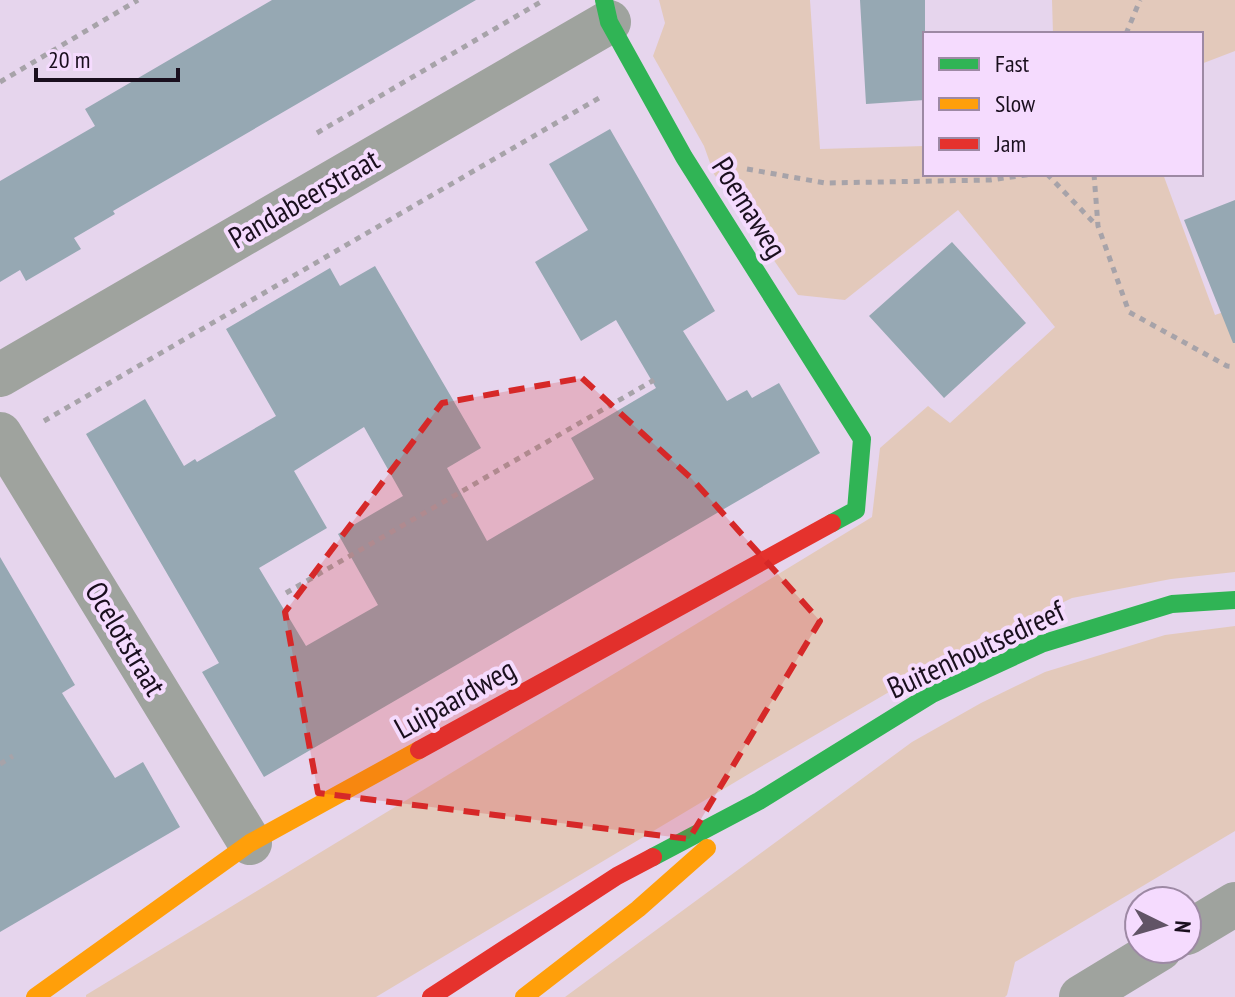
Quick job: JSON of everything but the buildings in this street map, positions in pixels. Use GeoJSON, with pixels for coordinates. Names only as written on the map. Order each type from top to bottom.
{"type":"FeatureCollection","features":[{"type":"Feature","properties":{"kind":"street","name":"Poemaweg"},"geometry":{"type":"LineString","coordinates":[[606,11],[684,157],[862,439]]}},
{"type":"Feature","properties":{"kind":"street","name":"Pandabeerstraat"},"geometry":{"type":"LineString","coordinates":[[0,375],[606,11]]}},
{"type":"Feature","properties":{"kind":"street","name":"Ocelotstraat"},"geometry":{"type":"LineString","coordinates":[[3,439],[250,843]]}},
{"type":"Feature","properties":{"kind":"street","name":"Luipaardweg"},"geometry":{"type":"LineString","coordinates":[[35,997],[250,843],[856,510],[862,439]]}},
{"type":"Feature","properties":{"kind":"street","name":"Buitenhoutsedreef"},"geometry":{"type":"LineString","coordinates":[[431,997],[617,876],[759,801],[932,694],[1041,644],[1172,604],[1235,600]]}},
{"type":"Feature","properties":{"kind":"street","name":"Buitenhoutsedreef"},"geometry":{"type":"LineString","coordinates":[[524,997],[638,909],[759,801]]}},
{"type":"Feature","properties":{"kind":"street"},"geometry":{"type":"LineString","coordinates":[[1203,923],[1235,904]]}},
{"type":"Feature","properties":{"kind":"street"},"geometry":{"type":"LineString","coordinates":[[1081,997],[1134,965]]}},
{"type":"Feature","properties":{"kind":"path"},"geometry":{"type":"LineString","coordinates":[[0,82],[138,0]]}},
{"type":"Feature","properties":{"kind":"path"},"geometry":{"type":"LineString","coordinates":[[1127,32],[1140,0]]}},
{"type":"Feature","properties":{"kind":"path"},"geometry":{"type":"LineString","coordinates":[[3,439],[638,75]]}},
{"type":"Feature","properties":{"kind":"path"},"geometry":{"type":"LineString","coordinates":[[684,157],[825,183],[990,180],[1019,176]]}},
{"type":"Feature","properties":{"kind":"path"},"geometry":{"type":"LineString","coordinates":[[1049,176],[1098,226]]}},
{"type":"Feature","properties":{"kind":"path"},"geometry":{"type":"LineString","coordinates":[[1094,176],[1098,226],[1129,312],[1227,366],[1235,367]]}},
{"type":"Feature","properties":{"kind":"path"},"geometry":{"type":"LineString","coordinates":[[286,593],[654,380]]}},
{"type":"Feature","properties":{"kind":"path"},"geometry":{"type":"LineString","coordinates":[[0,764],[13,756]]}},
{"type":"Feature","properties":{"kind":"highlighted area"},"geometry":{"type":"Polygon","coordinates":[[[582,378],[692,479],[820,621],[689,839],[318,793],[285,612],[442,403],[582,378]]]}},
{"type":"Feature","properties":{"kind":"shaded area"},"geometry":{"type":"Polygon","coordinates":[[[659,0],[810,0],[820,149],[923,146],[923,176],[1164,176],[1215,315],[1235,308],[1235,572],[1171,579],[1072,598],[944,660],[376,997],[86,997],[872,517],[880,448],[928,406],[950,423],[1055,327],[958,210],[845,300],[798,295],[714,174],[704,146],[653,56],[665,23],[659,0]]]}},
{"type":"Feature","properties":{"kind":"shaded area"},"geometry":{"type":"Polygon","coordinates":[[[1052,0],[1235,0],[1235,51],[1203,63],[1203,32],[1053,32],[1052,0]]]}},
{"type":"Feature","properties":{"kind":"shaded area"},"geometry":{"type":"Polygon","coordinates":[[[1235,626],[1235,831],[1144,885],[1123,885],[1123,898],[1015,962],[1005,997],[565,997],[912,742],[1045,672],[1165,635],[1235,626]]]}},
{"type":"Feature","properties":{"kind":"traffic: fast"},"geometry":{"type":"LineString","coordinates":[[604,0],[609,22],[684,157],[862,439],[856,510],[832,523]]}},
{"type":"Feature","properties":{"kind":"traffic: fast"},"geometry":{"type":"LineString","coordinates":[[653,857],[759,801],[932,694],[1041,644],[1172,604],[1235,600]]}},
{"type":"Feature","properties":{"kind":"traffic: slow"},"geometry":{"type":"LineString","coordinates":[[35,997],[250,843],[419,750]]}},
{"type":"Feature","properties":{"kind":"traffic: slow"},"geometry":{"type":"LineString","coordinates":[[524,997],[638,909],[707,848]]}},
{"type":"Feature","properties":{"kind":"traffic: jam"},"geometry":{"type":"LineString","coordinates":[[419,750],[832,523]]}},
{"type":"Feature","properties":{"kind":"traffic: jam"},"geometry":{"type":"LineString","coordinates":[[431,997],[617,876],[653,857]]}}]}
